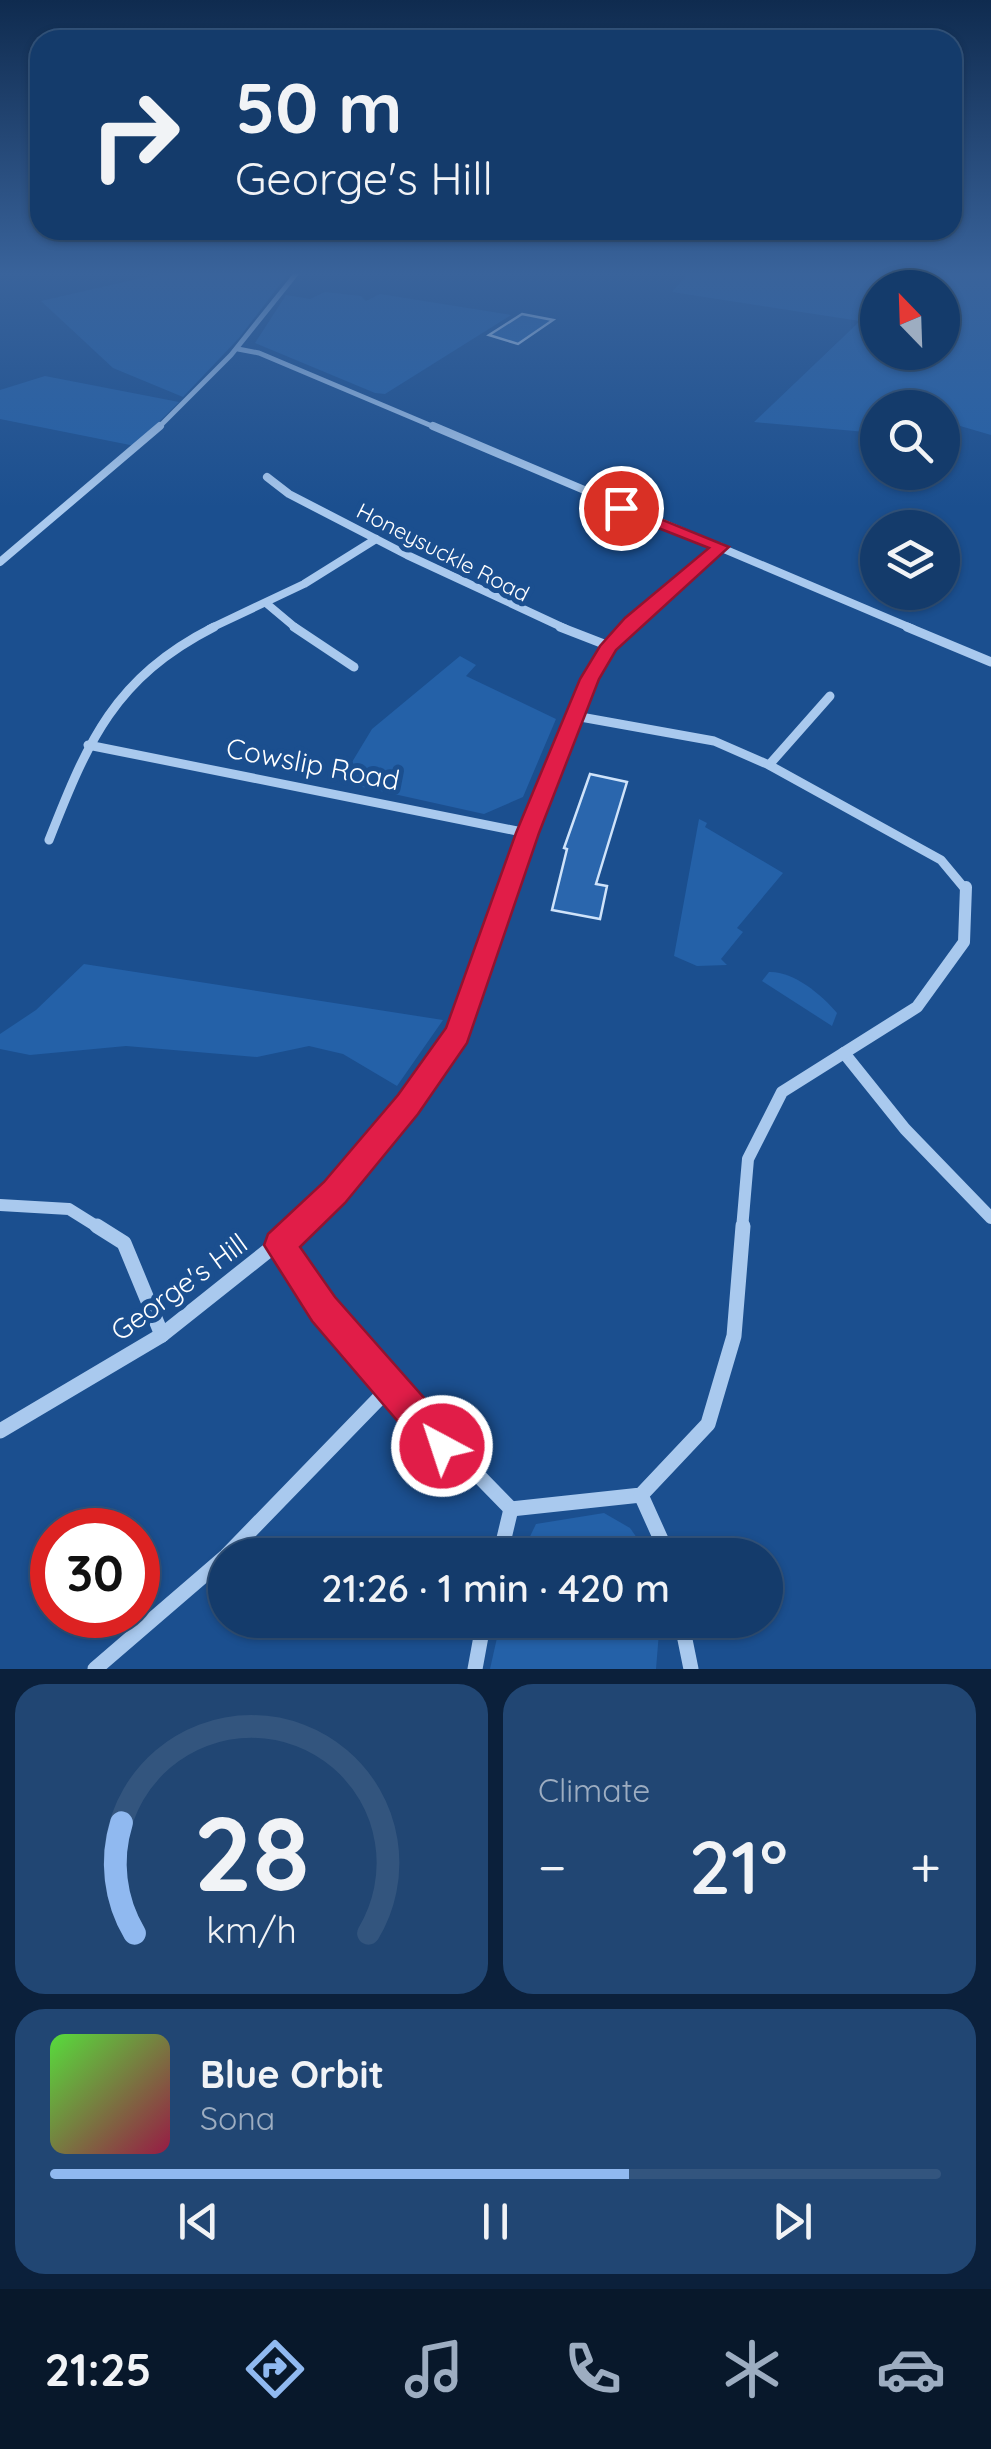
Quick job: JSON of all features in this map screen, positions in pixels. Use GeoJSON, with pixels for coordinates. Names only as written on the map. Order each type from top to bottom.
{"type":"FeatureCollection","features":[{"type":"Feature","properties":{"kind":"street"},"geometry":{"type":"LineString","coordinates":[[0,562],[162,426],[235,352]]}},
{"type":"Feature","properties":{"kind":"street"},"geometry":{"type":"LineString","coordinates":[[253,352],[991,662]]}},
{"type":"Feature","properties":{"kind":"street","name":"Honeysuckle Road"},"geometry":{"type":"LineString","coordinates":[[268,477],[288,494],[541,621],[609,646]]}},
{"type":"Feature","properties":{"kind":"street"},"geometry":{"type":"LineString","coordinates":[[48,840],[88,745],[108,712],[169,651],[202,628],[266,602],[376,539]]}},
{"type":"Feature","properties":{"kind":"street","name":"George's Hill"},"geometry":{"type":"LineString","coordinates":[[0,1431],[162,1335],[280,1245],[334,1192],[408,1105],[458,1035],[527,833],[575,716],[609,646],[720,547]]}},
{"type":"Feature","properties":{"kind":"street"},"geometry":{"type":"LineString","coordinates":[[266,602],[306,637],[354,667]]}},
{"type":"Feature","properties":{"kind":"street"},"geometry":{"type":"LineString","coordinates":[[769,765],[830,696]]}},
{"type":"Feature","properties":{"kind":"street"},"geometry":{"type":"LineString","coordinates":[[280,1245],[324,1309],[442,1446],[511,1509],[641,1494],[708,1424],[734,1336],[748,1159],[782,1092],[917,1007],[964,942],[966,886],[941,860],[769,765],[714,742],[575,716]]}},
{"type":"Feature","properties":{"kind":"street","name":"Cowslip Road"},"geometry":{"type":"LineString","coordinates":[[88,745],[234,770],[527,833]]}},
{"type":"Feature","properties":{"kind":"street"},"geometry":{"type":"LineString","coordinates":[[844,1053],[905,1129],[991,1218]]}},
{"type":"Feature","properties":{"kind":"street"},"geometry":{"type":"LineString","coordinates":[[0,1204],[69,1209],[124,1243],[162,1335]]}},
{"type":"Feature","properties":{"kind":"street"},"geometry":{"type":"LineString","coordinates":[[243,1538],[391,1386]]}},
{"type":"Feature","properties":{"kind":"street"},"geometry":{"type":"LineString","coordinates":[[641,1494],[660,1538]]}},
{"type":"Feature","properties":{"kind":"street"},"geometry":{"type":"LineString","coordinates":[[504,1538],[511,1509]]}},
{"type":"Feature","properties":{"kind":"street"},"geometry":{"type":"LineString","coordinates":[[94,1669],[208,1571]]}},
{"type":"Feature","properties":{"kind":"street"},"geometry":{"type":"LineString","coordinates":[[475,1669],[481,1638]]}},
{"type":"Feature","properties":{"kind":"street"},"geometry":{"type":"LineString","coordinates":[[685,1638],[691,1669]]}},
{"type":"Feature","properties":{"kind":"shaded area"},"geometry":{"type":"Polygon","coordinates":[[[96,352],[226,352],[183,397],[113,368],[96,352]]]}},
{"type":"Feature","properties":{"kind":"shaded area"},"geometry":{"type":"Polygon","coordinates":[[[276,352],[452,352],[385,394],[276,352]]]}},
{"type":"Feature","properties":{"kind":"shaded area"},"geometry":{"type":"Polygon","coordinates":[[[828,352],[860,352],[860,370],[960,370],[960,352],[991,352],[991,435],[960,426],[960,390],[860,390],[860,431],[754,422],[828,352]]]}},
{"type":"Feature","properties":{"kind":"shaded area"},"geometry":{"type":"Polygon","coordinates":[[[45,376],[179,402],[135,446],[0,419],[0,390],[45,376]]]}},
{"type":"Feature","properties":{"kind":"shaded area"},"geometry":{"type":"Polygon","coordinates":[[[460,656],[476,665],[466,676],[556,719],[523,797],[484,814],[340,782],[372,729],[460,656]]]}},
{"type":"Feature","properties":{"kind":"shaded area"},"geometry":{"type":"Polygon","coordinates":[[[699,819],[707,823],[705,827],[783,873],[737,928],[743,932],[721,959],[727,965],[697,966],[674,956],[699,819]]]}},
{"type":"Feature","properties":{"kind":"shaded area"},"geometry":{"type":"Polygon","coordinates":[[[84,964],[443,1020],[397,1086],[343,1054],[309,1046],[257,1057],[126,1046],[30,1055],[0,1049],[0,1034],[36,1010],[84,964]]]}},
{"type":"Feature","properties":{"kind":"shaded area"},"geometry":{"type":"Polygon","coordinates":[[[769,972],[797,980],[823,998],[837,1013],[832,1026],[762,981],[769,972]]]}},
{"type":"Feature","properties":{"kind":"shaded area"},"geometry":{"type":"Polygon","coordinates":[[[604,1513],[630,1528],[637,1538],[529,1538],[536,1524],[604,1513]]]}},
{"type":"Feature","properties":{"kind":"shaded area"},"geometry":{"type":"Polygon","coordinates":[[[497,1638],[659,1638],[656,1669],[490,1669],[497,1638]]]}},
{"type":"Feature","properties":{"kind":"building"},"geometry":{"type":"Polygon","coordinates":[[[590,774],[627,782],[596,884],[607,886],[600,919],[552,910],[567,849],[564,848],[590,774]]]}},
{"type":"Feature","properties":{"kind":"route"},"geometry":{"type":"LineString","coordinates":[[442,1446],[324,1309],[280,1245],[334,1192],[408,1105],[458,1035],[527,833],[590,679],[609,646],[720,547],[621,508]]}}]}
